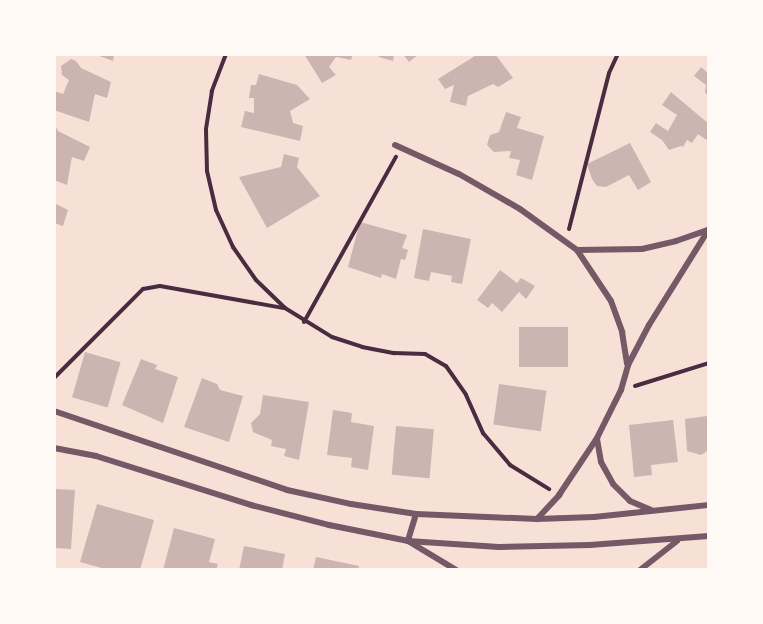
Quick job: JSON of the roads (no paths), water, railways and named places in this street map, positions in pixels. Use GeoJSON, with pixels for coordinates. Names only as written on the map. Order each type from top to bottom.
{"type":"FeatureCollection","features":[{"type":"Feature","properties":{"kind":"street"},"geometry":{"type":"LineString","coordinates":[[398,146],[459,174],[520,209],[577,249],[611,301],[622,332],[627,365]]}},
{"type":"Feature","properties":{"kind":"street"},"geometry":{"type":"LineString","coordinates":[[577,249],[642,249],[676,241],[709,229]]}},
{"type":"Feature","properties":{"kind":"street"},"geometry":{"type":"LineString","coordinates":[[537,519],[559,495],[597,438],[621,390],[627,365],[649,325],[709,229]]}},
{"type":"Feature","properties":{"kind":"street"},"geometry":{"type":"LineString","coordinates":[[54,411],[287,490],[351,504],[416,514],[537,519],[594,517],[709,505]]}},
{"type":"Feature","properties":{"kind":"street"},"geometry":{"type":"LineString","coordinates":[[597,438],[601,462],[613,484],[630,501],[651,510]]}},
{"type":"Feature","properties":{"kind":"street"},"geometry":{"type":"LineString","coordinates":[[54,448],[96,456],[251,505],[329,525],[408,541],[499,547],[590,545],[709,536]]}},
{"type":"Feature","properties":{"kind":"street"},"geometry":{"type":"LineString","coordinates":[[408,541],[416,514]]}},
{"type":"Feature","properties":{"kind":"street"},"geometry":{"type":"LineString","coordinates":[[640,570],[680,539]]}},
{"type":"Feature","properties":{"kind":"street"},"geometry":{"type":"LineString","coordinates":[[408,541],[456,570]]}}]}
